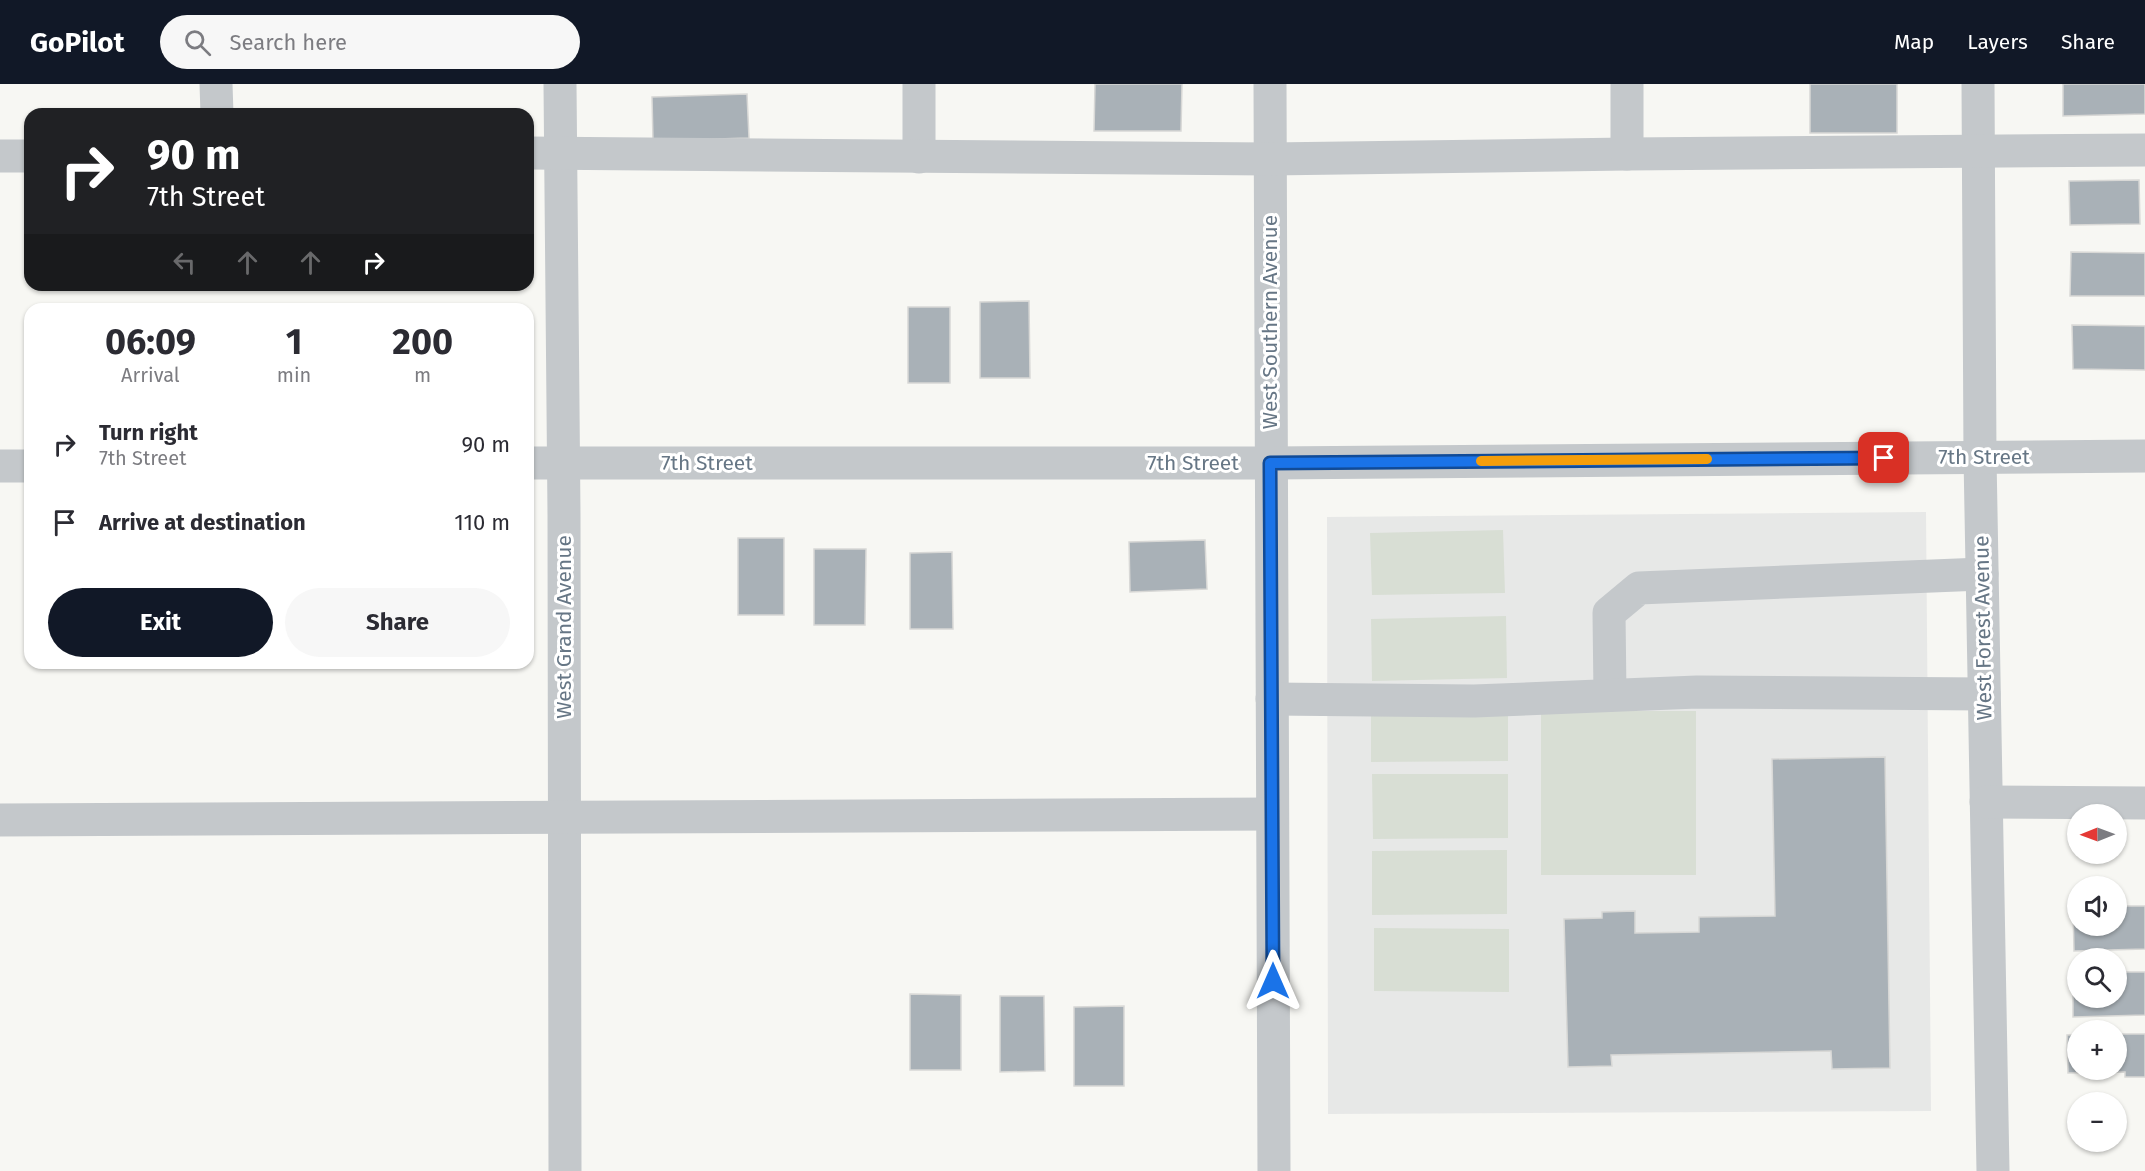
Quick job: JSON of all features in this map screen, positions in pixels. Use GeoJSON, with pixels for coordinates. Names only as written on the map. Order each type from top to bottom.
{"type":"FeatureCollection","features":[{"type":"Feature","properties":{"kind":"street"},"geometry":{"type":"LineString","coordinates":[[216,84],[217,108]]}},
{"type":"Feature","properties":{"kind":"street","name":"West Grand Avenue"},"geometry":{"type":"LineString","coordinates":[[560,84],[564,463],[565,1171]]}},
{"type":"Feature","properties":{"kind":"street"},"geometry":{"type":"LineString","coordinates":[[919,84],[920,157]]}},
{"type":"Feature","properties":{"kind":"street","name":"West Southern Avenue"},"geometry":{"type":"LineString","coordinates":[[1270,84],[1274,1171]]}},
{"type":"Feature","properties":{"kind":"street"},"geometry":{"type":"LineString","coordinates":[[1627,84],[1627,154]]}},
{"type":"Feature","properties":{"kind":"street","name":"West Forest Avenue"},"geometry":{"type":"LineString","coordinates":[[1978,84],[1980,457],[1993,1171]]}},
{"type":"Feature","properties":{"kind":"street"},"geometry":{"type":"LineString","coordinates":[[534,153],[1270,159],[2145,150]]}},
{"type":"Feature","properties":{"kind":"street"},"geometry":{"type":"LineString","coordinates":[[0,156],[24,156]]}},
{"type":"Feature","properties":{"kind":"street","name":"7th Street"},"geometry":{"type":"LineString","coordinates":[[534,464],[1270,463],[2145,456]]}},
{"type":"Feature","properties":{"kind":"street"},"geometry":{"type":"LineString","coordinates":[[0,466],[24,466]]}},
{"type":"Feature","properties":{"kind":"street"},"geometry":{"type":"LineString","coordinates":[[1610,695],[1609,613],[1639,588],[1982,574]]}},
{"type":"Feature","properties":{"kind":"street"},"geometry":{"type":"LineString","coordinates":[[1272,699],[1474,701],[1696,692],[1984,694]]}},
{"type":"Feature","properties":{"kind":"street"},"geometry":{"type":"LineString","coordinates":[[1986,802],[2145,803]]}},
{"type":"Feature","properties":{"kind":"street"},"geometry":{"type":"LineString","coordinates":[[0,820],[1272,814]]}},
{"type":"Feature","properties":{"kind":"shaded area"},"geometry":{"type":"Polygon","coordinates":[[[1926,512],[1931,1111],[1328,1114],[1327,517],[1926,512]]]}},
{"type":"Feature","properties":{"kind":"shaded area"},"geometry":{"type":"Polygon","coordinates":[[[1503,530],[1505,593],[1372,595],[1370,533],[1503,530]]]}},
{"type":"Feature","properties":{"kind":"shaded area"},"geometry":{"type":"Polygon","coordinates":[[[1506,616],[1507,678],[1372,681],[1371,619],[1506,616]]]}},
{"type":"Feature","properties":{"kind":"shaded area"},"geometry":{"type":"Polygon","coordinates":[[[1508,696],[1508,761],[1371,762],[1371,697],[1508,696]]]}},
{"type":"Feature","properties":{"kind":"shaded area"},"geometry":{"type":"Polygon","coordinates":[[[1541,711],[1696,711],[1696,875],[1541,875],[1541,711]]]}},
{"type":"Feature","properties":{"kind":"shaded area"},"geometry":{"type":"Polygon","coordinates":[[[1372,774],[1508,774],[1508,838],[1373,839],[1372,774]]]}},
{"type":"Feature","properties":{"kind":"shaded area"},"geometry":{"type":"Polygon","coordinates":[[[1507,850],[1507,914],[1372,915],[1372,851],[1507,850]]]}},
{"type":"Feature","properties":{"kind":"shaded area"},"geometry":{"type":"Polygon","coordinates":[[[1374,928],[1509,929],[1509,992],[1374,991],[1374,928]]]}},
{"type":"Feature","properties":{"kind":"building"},"geometry":{"type":"Polygon","coordinates":[[[1095,84],[1182,84],[1181,131],[1094,131],[1095,84]]]}},
{"type":"Feature","properties":{"kind":"building"},"geometry":{"type":"Polygon","coordinates":[[[1810,84],[1897,84],[1897,133],[1810,133],[1810,84]]]}},
{"type":"Feature","properties":{"kind":"building"},"geometry":{"type":"Polygon","coordinates":[[[2063,84],[2145,84],[2145,114],[2063,116],[2063,84]]]}},
{"type":"Feature","properties":{"kind":"building"},"geometry":{"type":"Polygon","coordinates":[[[747,94],[749,138],[653,141],[652,97],[747,94]]]}},
{"type":"Feature","properties":{"kind":"building"},"geometry":{"type":"Polygon","coordinates":[[[2139,180],[2140,224],[2070,225],[2069,181],[2139,180]]]}},
{"type":"Feature","properties":{"kind":"building"},"geometry":{"type":"Polygon","coordinates":[[[2071,252],[2145,253],[2145,296],[2070,296],[2071,252]]]}},
{"type":"Feature","properties":{"kind":"building"},"geometry":{"type":"Polygon","coordinates":[[[1029,301],[1030,378],[980,378],[980,302],[1029,301]]]}},
{"type":"Feature","properties":{"kind":"building"},"geometry":{"type":"Polygon","coordinates":[[[908,307],[950,307],[950,383],[908,383],[908,307]]]}},
{"type":"Feature","properties":{"kind":"building"},"geometry":{"type":"Polygon","coordinates":[[[2072,325],[2145,326],[2145,370],[2073,369],[2072,325]]]}},
{"type":"Feature","properties":{"kind":"building"},"geometry":{"type":"Polygon","coordinates":[[[738,538],[784,538],[784,615],[738,615],[738,538]]]}},
{"type":"Feature","properties":{"kind":"building"},"geometry":{"type":"Polygon","coordinates":[[[1205,540],[1207,589],[1130,592],[1129,542],[1205,540]]]}},
{"type":"Feature","properties":{"kind":"building"},"geometry":{"type":"Polygon","coordinates":[[[814,549],[866,549],[865,625],[814,625],[814,549]]]}},
{"type":"Feature","properties":{"kind":"building"},"geometry":{"type":"Polygon","coordinates":[[[952,552],[953,629],[910,629],[910,553],[952,552]]]}},
{"type":"Feature","properties":{"kind":"building"},"geometry":{"type":"Polygon","coordinates":[[[1885,757],[1890,1068],[1832,1069],[1831,1051],[1611,1055],[1612,1066],[1568,1067],[1564,919],[1602,918],[1602,912],[1635,911],[1635,933],[1699,932],[1699,917],[1775,916],[1772,759],[1885,757]]]}},
{"type":"Feature","properties":{"kind":"building"},"geometry":{"type":"Polygon","coordinates":[[[2127,906],[2145,906],[2145,949],[2074,948],[2074,936],[2127,936],[2127,906]]]}},
{"type":"Feature","properties":{"kind":"building"},"geometry":{"type":"Polygon","coordinates":[[[2127,972],[2145,972],[2145,1015],[2073,1017],[2073,1008],[2127,1008],[2127,972]]]}},
{"type":"Feature","properties":{"kind":"building"},"geometry":{"type":"Polygon","coordinates":[[[910,994],[961,995],[961,1070],[910,1070],[910,994]]]}},
{"type":"Feature","properties":{"kind":"building"},"geometry":{"type":"Polygon","coordinates":[[[1000,996],[1044,996],[1045,1071],[1000,1072],[1000,996]]]}},
{"type":"Feature","properties":{"kind":"building"},"geometry":{"type":"Polygon","coordinates":[[[1124,1006],[1124,1086],[1074,1086],[1074,1007],[1124,1006]]]}},
{"type":"Feature","properties":{"kind":"building"},"geometry":{"type":"Polygon","coordinates":[[[2127,1034],[2145,1034],[2145,1077],[2127,1077],[2127,1034]]]}},
{"type":"Feature","properties":{"kind":"slow traffic"},"geometry":{"type":"LineString","coordinates":[[1481,461],[1707,459]]}},
{"type":"Feature","properties":{"kind":"route"},"geometry":{"type":"LineString","coordinates":[[1273,981],[1270,463],[1884,458]]}}]}
